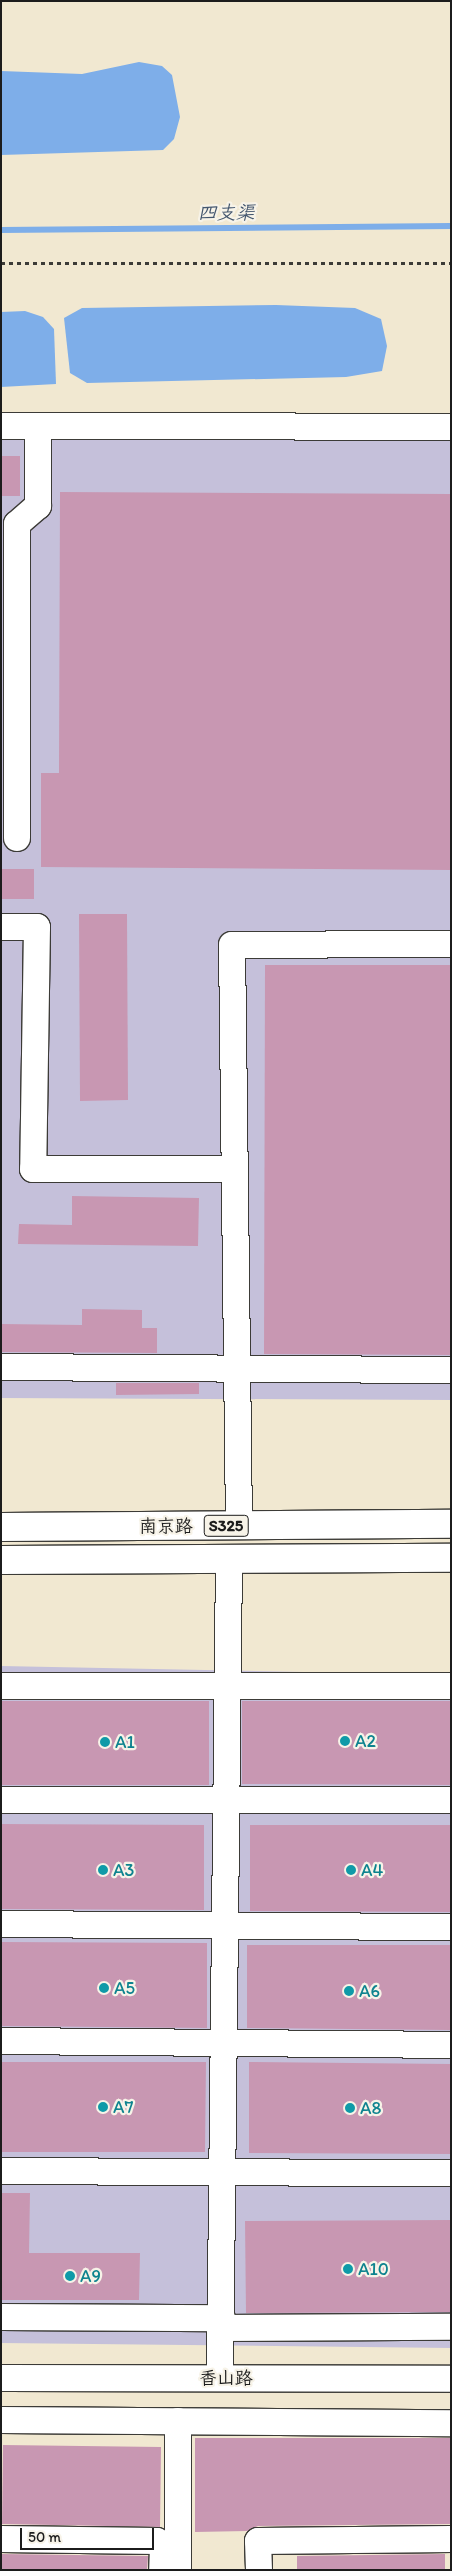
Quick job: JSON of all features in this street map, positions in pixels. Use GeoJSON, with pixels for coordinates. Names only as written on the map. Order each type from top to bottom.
{"type":"FeatureCollection","features":[{"type":"Feature","properties":{"kind":"main road","name":"南京路"},"geometry":{"type":"LineString","coordinates":[[1,1527],[451,1524]]}},
{"type":"Feature","properties":{"kind":"main road","name":"南京路"},"geometry":{"type":"LineString","coordinates":[[1,1560],[451,1558]]}},
{"type":"Feature","properties":{"kind":"street"},"geometry":{"type":"LineString","coordinates":[[1,426],[451,427]]}},
{"type":"Feature","properties":{"kind":"street"},"geometry":{"type":"LineString","coordinates":[[17,838],[9,726],[17,524],[38,506],[38,426]]}},
{"type":"Feature","properties":{"kind":"street"},"geometry":{"type":"LineString","coordinates":[[1,927],[37,927],[34,1169],[234,1169]]}},
{"type":"Feature","properties":{"kind":"street"},"geometry":{"type":"LineString","coordinates":[[239,1526],[232,945],[451,944]]}},
{"type":"Feature","properties":{"kind":"street"},"geometry":{"type":"LineString","coordinates":[[1,1367],[451,1370]]}},
{"type":"Feature","properties":{"kind":"street"},"geometry":{"type":"LineString","coordinates":[[220,2378],[229,1559]]}},
{"type":"Feature","properties":{"kind":"street"},"geometry":{"type":"LineString","coordinates":[[1,1686],[451,1686]]}},
{"type":"Feature","properties":{"kind":"street"},"geometry":{"type":"LineString","coordinates":[[1,1800],[451,1800]]}},
{"type":"Feature","properties":{"kind":"street"},"geometry":{"type":"LineString","coordinates":[[1,1924],[451,1927]]}},
{"type":"Feature","properties":{"kind":"street"},"geometry":{"type":"LineString","coordinates":[[1,2041],[451,2045]]}},
{"type":"Feature","properties":{"kind":"street"},"geometry":{"type":"LineString","coordinates":[[1,2171],[451,2173]]}},
{"type":"Feature","properties":{"kind":"street"},"geometry":{"type":"LineString","coordinates":[[1,2317],[451,2327]]}},
{"type":"Feature","properties":{"kind":"street","name":"香山路"},"geometry":{"type":"LineString","coordinates":[[1,2378],[451,2379]]}},
{"type":"Feature","properties":{"kind":"street"},"geometry":{"type":"LineString","coordinates":[[1,2420],[451,2423]]}},
{"type":"Feature","properties":{"kind":"street"},"geometry":{"type":"LineString","coordinates":[[178,2421],[178,2570]]}},
{"type":"Feature","properties":{"kind":"street"},"geometry":{"type":"LineString","coordinates":[[1,2540],[157,2541],[163,2547],[162,2570]]}},
{"type":"Feature","properties":{"kind":"street"},"geometry":{"type":"LineString","coordinates":[[258,2570],[258,2541],[451,2540]]}},
{"type":"Feature","properties":{"kind":"path"},"geometry":{"type":"LineString","coordinates":[[1,263],[451,263]]}},
{"type":"Feature","properties":{"kind":"shaded area"},"geometry":{"type":"Polygon","coordinates":[[[1,413],[451,413],[451,1400],[1,1398],[1,413]]]}},
{"type":"Feature","properties":{"kind":"shaded area"},"geometry":{"type":"Polygon","coordinates":[[[1,1666],[451,1675],[451,2348],[1,2343],[1,1666]]]}},
{"type":"Feature","properties":{"kind":"water"},"geometry":{"type":"Polygon","coordinates":[[[139,62],[162,66],[172,75],[180,117],[174,139],[163,150],[1,155],[1,71],[82,74],[139,62]]]}},
{"type":"Feature","properties":{"kind":"water"},"geometry":{"type":"Polygon","coordinates":[[[276,305],[355,308],[381,319],[387,346],[382,371],[346,377],[87,383],[70,373],[64,318],[82,308],[276,305]]]}},
{"type":"Feature","properties":{"kind":"water"},"geometry":{"type":"Polygon","coordinates":[[[25,311],[43,317],[54,329],[56,384],[1,387],[1,312],[25,311]]]}},
{"type":"Feature","properties":{"kind":"building"},"geometry":{"type":"Polygon","coordinates":[[[1,456],[20,456],[20,496],[1,496],[1,456]]]}},
{"type":"Feature","properties":{"kind":"building"},"geometry":{"type":"Polygon","coordinates":[[[60,492],[451,494],[451,870],[41,867],[41,773],[59,773],[60,492]]]}},
{"type":"Feature","properties":{"kind":"building"},"geometry":{"type":"Polygon","coordinates":[[[1,869],[34,869],[34,899],[1,899],[1,869]]]}},
{"type":"Feature","properties":{"kind":"building"},"geometry":{"type":"Polygon","coordinates":[[[79,914],[127,914],[128,1100],[80,1101],[79,914]]]}},
{"type":"Feature","properties":{"kind":"building"},"geometry":{"type":"Polygon","coordinates":[[[265,965],[451,965],[451,1355],[264,1354],[265,965]]]}},
{"type":"Feature","properties":{"kind":"building"},"geometry":{"type":"Polygon","coordinates":[[[72,1196],[199,1198],[198,1246],[18,1244],[19,1224],[72,1225],[72,1196]]]}},
{"type":"Feature","properties":{"kind":"building"},"geometry":{"type":"Polygon","coordinates":[[[82,1309],[142,1310],[142,1328],[157,1328],[157,1353],[1,1352],[1,1324],[82,1325],[82,1309]]]}},
{"type":"Feature","properties":{"kind":"building"},"geometry":{"type":"Polygon","coordinates":[[[116,1383],[199,1383],[199,1394],[116,1395],[116,1383]]]}},
{"type":"Feature","properties":{"kind":"building","name":"A1"},"geometry":{"type":"Polygon","coordinates":[[[1,1701],[209,1701],[209,1785],[1,1785],[1,1701]]]}},
{"type":"Feature","properties":{"kind":"building","name":"A2"},"geometry":{"type":"Polygon","coordinates":[[[242,1701],[451,1701],[451,1785],[242,1784],[242,1701]]]}},
{"type":"Feature","properties":{"kind":"building","name":"A3"},"geometry":{"type":"Polygon","coordinates":[[[1,1824],[204,1825],[204,1910],[1,1909],[1,1824]]]}},
{"type":"Feature","properties":{"kind":"building","name":"A4"},"geometry":{"type":"Polygon","coordinates":[[[250,1825],[451,1825],[451,1912],[250,1911],[250,1825]]]}},
{"type":"Feature","properties":{"kind":"building","name":"A5"},"geometry":{"type":"Polygon","coordinates":[[[1,1942],[207,1943],[207,2028],[1,2026],[1,1942]]]}},
{"type":"Feature","properties":{"kind":"building","name":"A6"},"geometry":{"type":"Polygon","coordinates":[[[247,1945],[451,1945],[451,2030],[247,2028],[247,1945]]]}},
{"type":"Feature","properties":{"kind":"building","name":"A7"},"geometry":{"type":"Polygon","coordinates":[[[1,2062],[206,2062],[205,2152],[1,2152],[1,2062]]]}},
{"type":"Feature","properties":{"kind":"building","name":"A8"},"geometry":{"type":"Polygon","coordinates":[[[249,2062],[451,2064],[451,2154],[249,2153],[249,2062]]]}},
{"type":"Feature","properties":{"kind":"building","name":"A9"},"geometry":{"type":"Polygon","coordinates":[[[1,2193],[30,2193],[29,2253],[140,2253],[139,2300],[1,2300],[1,2193]]]}},
{"type":"Feature","properties":{"kind":"building","name":"A10"},"geometry":{"type":"Polygon","coordinates":[[[451,2220],[451,2312],[246,2313],[245,2221],[451,2220]]]}},
{"type":"Feature","properties":{"kind":"building"},"geometry":{"type":"Polygon","coordinates":[[[195,2438],[451,2438],[451,2524],[258,2526],[247,2531],[195,2532],[195,2438]]]}},
{"type":"Feature","properties":{"kind":"building"},"geometry":{"type":"Polygon","coordinates":[[[3,2445],[161,2447],[160,2527],[2,2524],[3,2445]]]}},
{"type":"Feature","properties":{"kind":"building"},"geometry":{"type":"Polygon","coordinates":[[[1,2554],[148,2556],[147,2570],[1,2570],[1,2554]]]}},
{"type":"Feature","properties":{"kind":"building"},"geometry":{"type":"Polygon","coordinates":[[[445,2554],[445,2570],[297,2570],[297,2556],[445,2554]]]}},
{"type":"Feature","properties":{"kind":"waterway","name":"四支渠"},"geometry":{"type":"LineString","coordinates":[[1,230],[451,226]]}},
{"type":"Feature","properties":{"kind":"place","name":"A2"},"geometry":{"type":"Point","coordinates":[345,1741]}},
{"type":"Feature","properties":{"kind":"place","name":"A1"},"geometry":{"type":"Point","coordinates":[105,1742]}},
{"type":"Feature","properties":{"kind":"place","name":"A3"},"geometry":{"type":"Point","coordinates":[103,1870]}},
{"type":"Feature","properties":{"kind":"place","name":"A4"},"geometry":{"type":"Point","coordinates":[351,1870]}},
{"type":"Feature","properties":{"kind":"place","name":"A5"},"geometry":{"type":"Point","coordinates":[104,1988]}},
{"type":"Feature","properties":{"kind":"place","name":"A6"},"geometry":{"type":"Point","coordinates":[349,1991]}},
{"type":"Feature","properties":{"kind":"place","name":"A7"},"geometry":{"type":"Point","coordinates":[103,2107]}},
{"type":"Feature","properties":{"kind":"place","name":"A8"},"geometry":{"type":"Point","coordinates":[350,2108]}},
{"type":"Feature","properties":{"kind":"place","name":"A10"},"geometry":{"type":"Point","coordinates":[348,2269]}},
{"type":"Feature","properties":{"kind":"place","name":"A9"},"geometry":{"type":"Point","coordinates":[70,2276]}}]}
